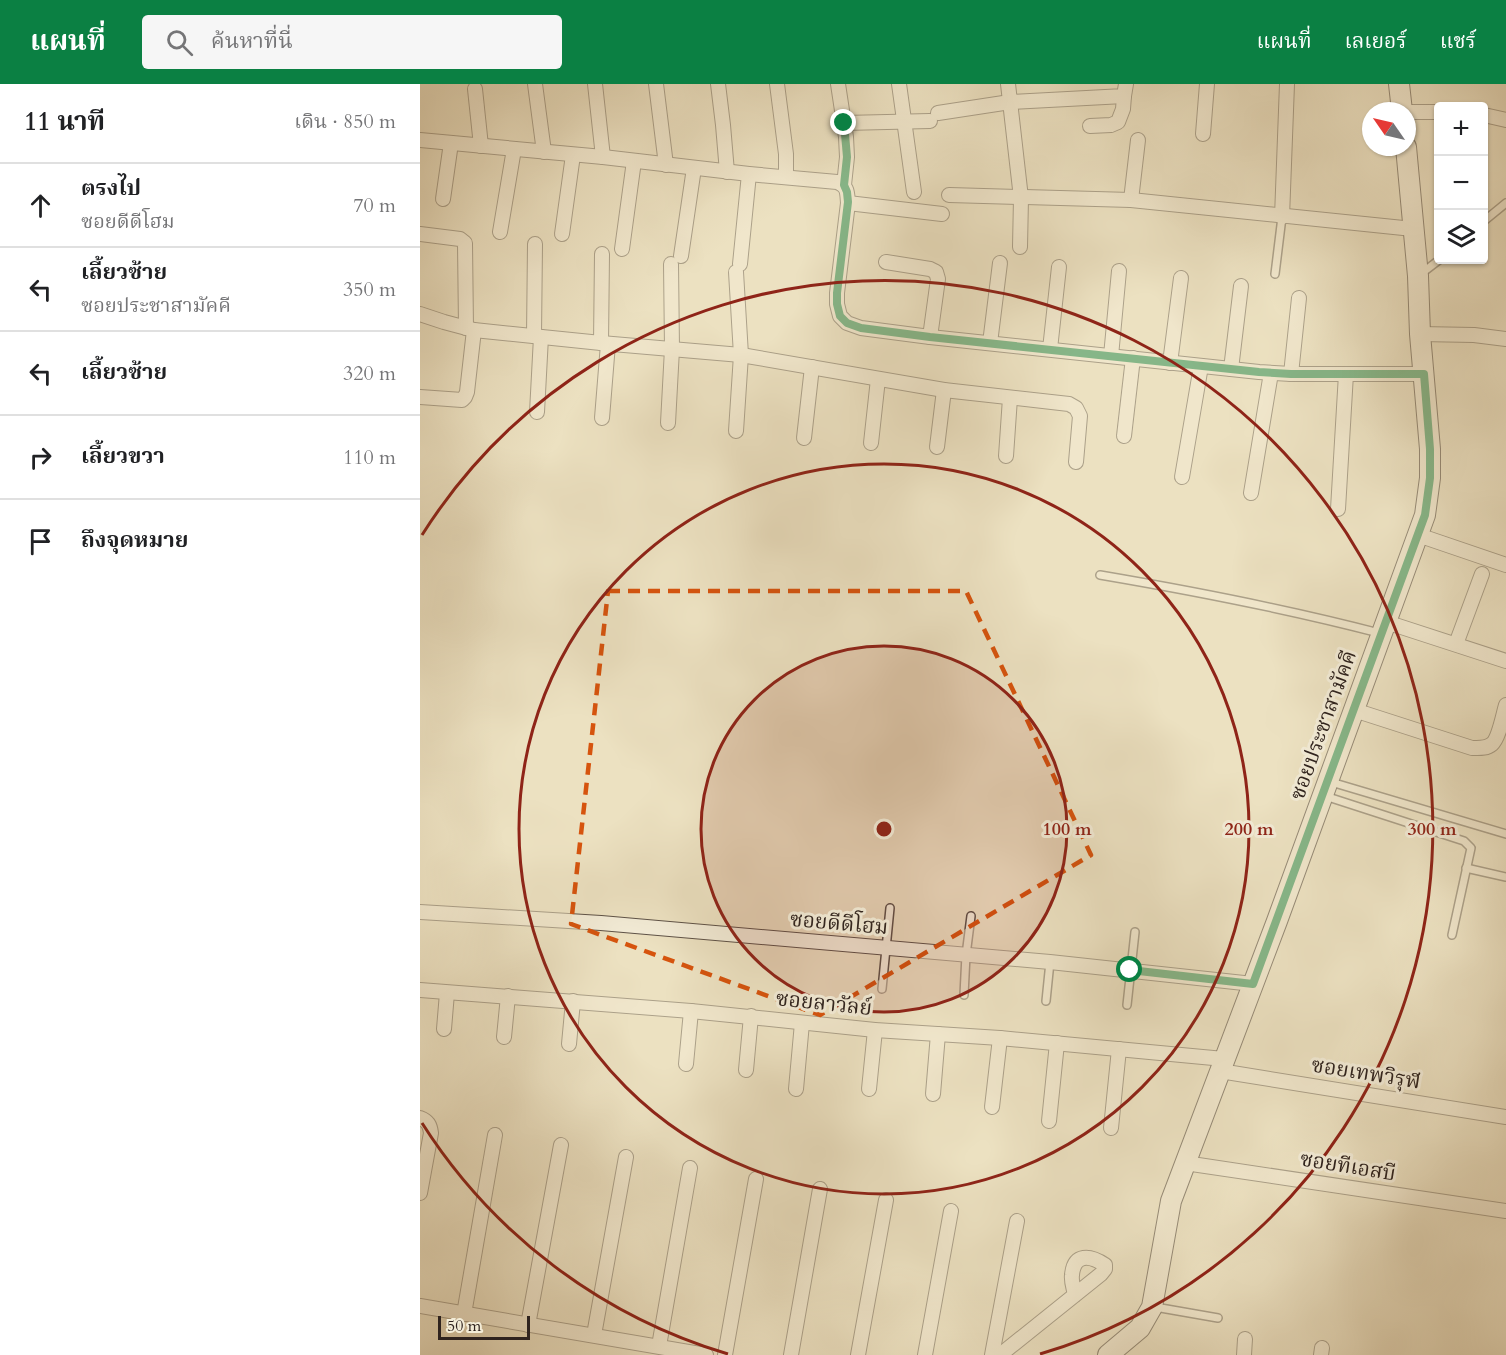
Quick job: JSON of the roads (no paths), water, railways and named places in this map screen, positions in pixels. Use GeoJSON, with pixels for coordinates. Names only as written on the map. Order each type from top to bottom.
{"type":"FeatureCollection","features":[{"type":"Feature","properties":{"kind":"street"},"geometry":{"type":"LineString","coordinates":[[535,84],[544,152]]}},
{"type":"Feature","properties":{"kind":"street"},"geometry":{"type":"LineString","coordinates":[[595,84],[603,158]]}},
{"type":"Feature","properties":{"kind":"street"},"geometry":{"type":"LineString","coordinates":[[656,84],[666,165]]}},
{"type":"Feature","properties":{"kind":"street"},"geometry":{"type":"LineString","coordinates":[[718,84],[727,172]]}},
{"type":"Feature","properties":{"kind":"street"},"geometry":{"type":"LineString","coordinates":[[777,84],[786,154],[786,177]]}},
{"type":"Feature","properties":{"kind":"street"},"geometry":{"type":"LineString","coordinates":[[838,84],[847,157],[844,185],[848,202],[837,304],[840,316],[847,323],[861,328],[930,337],[1271,373],[1424,374]]}},
{"type":"Feature","properties":{"kind":"street"},"geometry":{"type":"LineString","coordinates":[[899,84],[914,192]]}},
{"type":"Feature","properties":{"kind":"street"},"geometry":{"type":"LineString","coordinates":[[1008,84],[1021,198],[1020,247]]}},
{"type":"Feature","properties":{"kind":"street"},"geometry":{"type":"LineString","coordinates":[[1203,134],[1207,84]]}},
{"type":"Feature","properties":{"kind":"street"},"geometry":{"type":"LineString","coordinates":[[1282,217],[1287,84]]}},
{"type":"Feature","properties":{"kind":"street"},"geometry":{"type":"LineString","coordinates":[[1400,84],[1401,102]]}},
{"type":"Feature","properties":{"kind":"street"},"geometry":{"type":"LineString","coordinates":[[474,89],[481,146]]}},
{"type":"Feature","properties":{"kind":"street"},"geometry":{"type":"LineString","coordinates":[[844,123],[904,122],[1010,102],[1125,90],[1123,109],[1118,122],[1111,125],[1090,126]]}},
{"type":"Feature","properties":{"kind":"street"},"geometry":{"type":"LineString","coordinates":[[1416,112],[1434,112]]}},
{"type":"Feature","properties":{"kind":"street"},"geometry":{"type":"LineString","coordinates":[[1488,116],[1506,120]]}},
{"type":"Feature","properties":{"kind":"street"},"geometry":{"type":"LineString","coordinates":[[420,140],[837,182],[844,185]]}},
{"type":"Feature","properties":{"kind":"street"},"geometry":{"type":"LineString","coordinates":[[1131,200],[1138,140]]}},
{"type":"Feature","properties":{"kind":"street"},"geometry":{"type":"LineString","coordinates":[[443,199],[451,143]]}},
{"type":"Feature","properties":{"kind":"street"},"geometry":{"type":"LineString","coordinates":[[500,232],[514,149]]}},
{"type":"Feature","properties":{"kind":"street"},"geometry":{"type":"LineString","coordinates":[[562,234],[573,155]]}},
{"type":"Feature","properties":{"kind":"street","name":"ซอยประชาสามัคคี"},"geometry":{"type":"LineString","coordinates":[[1112,1354],[1140,1328],[1152,1307],[1171,1201],[1425,515],[1430,478],[1430,449],[1407,156]]}},
{"type":"Feature","properties":{"kind":"street"},"geometry":{"type":"LineString","coordinates":[[622,249],[634,161]]}},
{"type":"Feature","properties":{"kind":"street"},"geometry":{"type":"LineString","coordinates":[[668,423],[676,260],[693,168]]}},
{"type":"Feature","properties":{"kind":"street"},"geometry":{"type":"LineString","coordinates":[[736,431],[741,355],[738,268],[749,174]]}},
{"type":"Feature","properties":{"kind":"street"},"geometry":{"type":"LineString","coordinates":[[948,195],[1131,200],[1413,229]]}},
{"type":"Feature","properties":{"kind":"street"},"geometry":{"type":"LineString","coordinates":[[848,202],[942,214]]}},
{"type":"Feature","properties":{"kind":"street"},"geometry":{"type":"LineString","coordinates":[[420,234],[460,239],[465,243],[470,329],[465,398],[462,400],[420,397]]}},
{"type":"Feature","properties":{"kind":"street"},"geometry":{"type":"LineString","coordinates":[[535,244],[537,412]]}},
{"type":"Feature","properties":{"kind":"street"},"geometry":{"type":"LineString","coordinates":[[602,254],[605,344],[602,418]]}},
{"type":"Feature","properties":{"kind":"street"},"geometry":{"type":"LineString","coordinates":[[886,262],[936,272],[938,279],[930,337]]}},
{"type":"Feature","properties":{"kind":"street"},"geometry":{"type":"LineString","coordinates":[[990,343],[1000,263]]}},
{"type":"Feature","properties":{"kind":"street"},"geometry":{"type":"LineString","coordinates":[[1050,349],[1059,267]]}},
{"type":"Feature","properties":{"kind":"street"},"geometry":{"type":"LineString","coordinates":[[1110,356],[1119,271]]}},
{"type":"Feature","properties":{"kind":"street"},"geometry":{"type":"LineString","coordinates":[[1170,363],[1181,278]]}},
{"type":"Feature","properties":{"kind":"street"},"geometry":{"type":"LineString","coordinates":[[1231,369],[1241,286]]}},
{"type":"Feature","properties":{"kind":"street"},"geometry":{"type":"LineString","coordinates":[[1291,374],[1299,298]]}},
{"type":"Feature","properties":{"kind":"street"},"geometry":{"type":"LineString","coordinates":[[420,314],[470,329],[605,344],[741,355],[944,390],[1069,404],[1076,408],[1080,416],[1076,462]]}},
{"type":"Feature","properties":{"kind":"street"},"geometry":{"type":"LineString","coordinates":[[1420,334],[1474,335],[1506,339]]}},
{"type":"Feature","properties":{"kind":"street"},"geometry":{"type":"LineString","coordinates":[[1124,436],[1133,358]]}},
{"type":"Feature","properties":{"kind":"street"},"geometry":{"type":"LineString","coordinates":[[1182,477],[1201,366]]}},
{"type":"Feature","properties":{"kind":"street"},"geometry":{"type":"LineString","coordinates":[[804,438],[812,367]]}},
{"type":"Feature","properties":{"kind":"street"},"geometry":{"type":"LineString","coordinates":[[1251,493],[1271,373]]}},
{"type":"Feature","properties":{"kind":"street"},"geometry":{"type":"LineString","coordinates":[[1338,509],[1346,374]]}},
{"type":"Feature","properties":{"kind":"street"},"geometry":{"type":"LineString","coordinates":[[871,443],[878,379]]}},
{"type":"Feature","properties":{"kind":"street"},"geometry":{"type":"LineString","coordinates":[[937,447],[944,390]]}},
{"type":"Feature","properties":{"kind":"street"},"geometry":{"type":"LineString","coordinates":[[1006,456],[1010,398]]}},
{"type":"Feature","properties":{"kind":"street"},"geometry":{"type":"LineString","coordinates":[[1418,535],[1506,565]]}},
{"type":"Feature","properties":{"kind":"street"},"geometry":{"type":"LineString","coordinates":[[1456,644],[1482,574]]}},
{"type":"Feature","properties":{"kind":"street"},"geometry":{"type":"LineString","coordinates":[[1384,628],[1456,644],[1506,661]]}},
{"type":"Feature","properties":{"kind":"street"},"geometry":{"type":"LineString","coordinates":[[1354,710],[1472,748],[1484,748],[1493,744],[1506,705]]}},
{"type":"Feature","properties":{"kind":"street","name":"ซอยดีดีโฮม"},"geometry":{"type":"LineString","coordinates":[[420,912],[601,923],[1050,962],[1253,984]]}},
{"type":"Feature","properties":{"kind":"street","name":"ซอยลาวัลย์"},"geometry":{"type":"LineString","coordinates":[[420,990],[751,1016],[875,1030],[1058,1043],[1119,1049],[1222,1065]]}},
{"type":"Feature","properties":{"kind":"street"},"geometry":{"type":"LineString","coordinates":[[444,1029],[447,993]]}},
{"type":"Feature","properties":{"kind":"street"},"geometry":{"type":"LineString","coordinates":[[504,1037],[508,996]]}},
{"type":"Feature","properties":{"kind":"street"},"geometry":{"type":"LineString","coordinates":[[568,1044],[573,1001]]}},
{"type":"Feature","properties":{"kind":"street"},"geometry":{"type":"LineString","coordinates":[[686,1064],[691,1011]]}},
{"type":"Feature","properties":{"kind":"street"},"geometry":{"type":"LineString","coordinates":[[746,1070],[751,1016]]}},
{"type":"Feature","properties":{"kind":"street"},"geometry":{"type":"LineString","coordinates":[[796,1089],[802,1023]]}},
{"type":"Feature","properties":{"kind":"street"},"geometry":{"type":"LineString","coordinates":[[869,1089],[875,1030]]}},
{"type":"Feature","properties":{"kind":"street"},"geometry":{"type":"LineString","coordinates":[[933,1094],[938,1034]]}},
{"type":"Feature","properties":{"kind":"street"},"geometry":{"type":"LineString","coordinates":[[992,1107],[1000,1038]]}},
{"type":"Feature","properties":{"kind":"street"},"geometry":{"type":"LineString","coordinates":[[1048,1121],[1058,1043]]}},
{"type":"Feature","properties":{"kind":"street"},"geometry":{"type":"LineString","coordinates":[[1111,1128],[1119,1049]]}},
{"type":"Feature","properties":{"kind":"street","name":"ซอยเทพวิรุฬ"},"geometry":{"type":"LineString","coordinates":[[1222,1065],[1506,1117]]}},
{"type":"Feature","properties":{"kind":"street"},"geometry":{"type":"LineString","coordinates":[[420,1118],[428,1122],[431,1133],[420,1193]]}},
{"type":"Feature","properties":{"kind":"street"},"geometry":{"type":"LineString","coordinates":[[464,1314],[495,1135]]}},
{"type":"Feature","properties":{"kind":"street"},"geometry":{"type":"LineString","coordinates":[[528,1325],[561,1145]]}},
{"type":"Feature","properties":{"kind":"street"},"geometry":{"type":"LineString","coordinates":[[594,1335],[626,1157]]}},
{"type":"Feature","properties":{"kind":"street","name":"ซอยทีเอสบี"},"geometry":{"type":"LineString","coordinates":[[1185,1163],[1506,1211]]}},
{"type":"Feature","properties":{"kind":"street"},"geometry":{"type":"LineString","coordinates":[[659,1346],[690,1168]]}},
{"type":"Feature","properties":{"kind":"street"},"geometry":{"type":"LineString","coordinates":[[725,1355],[756,1179]]}},
{"type":"Feature","properties":{"kind":"street"},"geometry":{"type":"LineString","coordinates":[[791,1355],[820,1189]]}},
{"type":"Feature","properties":{"kind":"street"},"geometry":{"type":"LineString","coordinates":[[858,1355],[885,1200]]}},
{"type":"Feature","properties":{"kind":"street"},"geometry":{"type":"LineString","coordinates":[[925,1355],[951,1211]]}},
{"type":"Feature","properties":{"kind":"street"},"geometry":{"type":"LineString","coordinates":[[992,1355],[1017,1221]]}},
{"type":"Feature","properties":{"kind":"street"},"geometry":{"type":"LineString","coordinates":[[1000,1355],[1075,1295]]}},
{"type":"Feature","properties":{"kind":"street"},"geometry":{"type":"LineString","coordinates":[[420,1306],[594,1335],[626,1348],[659,1346],[700,1354]]}},
{"type":"Feature","properties":{"kind":"street"},"geometry":{"type":"LineString","coordinates":[[1244,1355],[1245,1339]]}},
{"type":"Feature","properties":{"kind":"lane"},"geometry":{"type":"LineString","coordinates":[[1488,218],[1506,203]]}},
{"type":"Feature","properties":{"kind":"lane"},"geometry":{"type":"LineString","coordinates":[[1275,274],[1282,217]]}},
{"type":"Feature","properties":{"kind":"lane"},"geometry":{"type":"LineString","coordinates":[[1418,276],[1434,264]]}},
{"type":"Feature","properties":{"kind":"lane"},"geometry":{"type":"LineString","coordinates":[[1100,575],[1333,621],[1384,628]]}},
{"type":"Feature","properties":{"kind":"lane"},"geometry":{"type":"LineString","coordinates":[[1325,788],[1506,834]]}},
{"type":"Feature","properties":{"kind":"lane"},"geometry":{"type":"LineString","coordinates":[[1325,788],[1464,841],[1471,848],[1452,935]]}},
{"type":"Feature","properties":{"kind":"lane"},"geometry":{"type":"LineString","coordinates":[[1466,868],[1506,877]]}},
{"type":"Feature","properties":{"kind":"lane"},"geometry":{"type":"LineString","coordinates":[[882,989],[890,908]]}},
{"type":"Feature","properties":{"kind":"lane"},"geometry":{"type":"LineString","coordinates":[[964,995],[970,916]]}},
{"type":"Feature","properties":{"kind":"lane"},"geometry":{"type":"LineString","coordinates":[[1127,1005],[1136,932]]}},
{"type":"Feature","properties":{"kind":"lane"},"geometry":{"type":"LineString","coordinates":[[1046,1001],[1050,962]]}},
{"type":"Feature","properties":{"kind":"lane"},"geometry":{"type":"LineString","coordinates":[[1152,1307],[1218,1318]]}}]}
